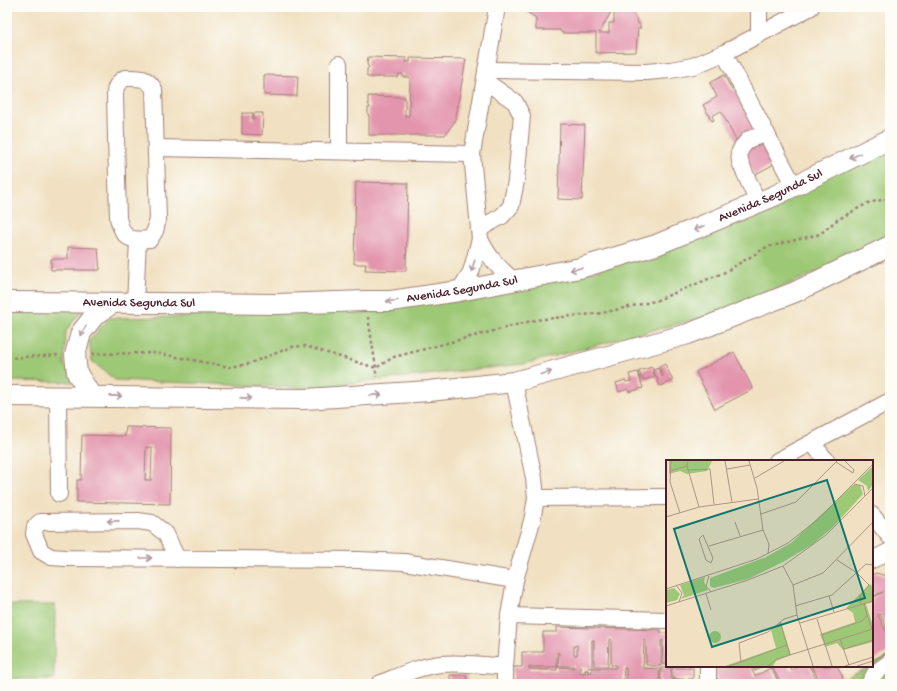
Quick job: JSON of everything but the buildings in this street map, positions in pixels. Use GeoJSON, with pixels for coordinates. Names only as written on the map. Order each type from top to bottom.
{"type":"FeatureCollection","features":[{"type":"Feature","properties":{"kind":"main road","name":"Avenida Segunda Sul"},"geometry":{"type":"LineString","coordinates":[[7,302],[111,304],[278,304],[391,301],[459,291],[580,268],[656,245],[758,203],[890,139]]}},
{"type":"Feature","properties":{"kind":"main road"},"geometry":{"type":"LineString","coordinates":[[7,396],[305,398],[429,391],[514,382],[688,334],[795,292],[890,246]]}},
{"type":"Feature","properties":{"kind":"main road"},"geometry":{"type":"LineString","coordinates":[[90,396],[77,373],[75,354],[81,333],[94,316],[111,304]]}},
{"type":"Feature","properties":{"kind":"street"},"geometry":{"type":"LineString","coordinates":[[497,7],[472,154],[479,234],[485,250],[490,258],[513,280]]}},
{"type":"Feature","properties":{"kind":"street"},"geometry":{"type":"LineString","coordinates":[[759,7],[759,34]]}},
{"type":"Feature","properties":{"kind":"street"},"geometry":{"type":"LineString","coordinates":[[486,75],[646,72],[693,66],[724,53],[811,7]]}},
{"type":"Feature","properties":{"kind":"street"},"geometry":{"type":"LineString","coordinates":[[724,53],[794,186]]}},
{"type":"Feature","properties":{"kind":"street"},"geometry":{"type":"LineString","coordinates":[[338,64],[339,151]]}},
{"type":"Feature","properties":{"kind":"street"},"geometry":{"type":"LineString","coordinates":[[459,291],[471,272],[479,234],[502,216],[511,206],[517,174],[522,116],[515,102],[486,75]]}},
{"type":"Feature","properties":{"kind":"street"},"geometry":{"type":"LineString","coordinates":[[125,78],[143,79],[150,82],[154,89],[156,148],[158,219],[156,231],[150,239],[138,240],[127,237],[121,230],[118,218],[114,95],[115,88],[119,82],[125,78]]}},
{"type":"Feature","properties":{"kind":"street"},"geometry":{"type":"LineString","coordinates":[[758,203],[740,162],[739,153],[742,147],[750,139],[767,134]]}},
{"type":"Feature","properties":{"kind":"street"},"geometry":{"type":"LineString","coordinates":[[156,148],[472,154]]}},
{"type":"Feature","properties":{"kind":"street"},"geometry":{"type":"LineString","coordinates":[[134,304],[138,240]]}},
{"type":"Feature","properties":{"kind":"street"},"geometry":{"type":"LineString","coordinates":[[505,684],[509,616],[515,580],[532,521],[536,498],[534,478],[514,382]]}},
{"type":"Feature","properties":{"kind":"street"},"geometry":{"type":"LineString","coordinates":[[58,396],[59,494]]}},
{"type":"Feature","properties":{"kind":"street"},"geometry":{"type":"LineString","coordinates":[[779,460],[890,401]]}},
{"type":"Feature","properties":{"kind":"street"},"geometry":{"type":"LineString","coordinates":[[812,442],[826,460]]}},
{"type":"Feature","properties":{"kind":"street"},"geometry":{"type":"LineString","coordinates":[[536,498],[666,497]]}},
{"type":"Feature","properties":{"kind":"street"},"geometry":{"type":"LineString","coordinates":[[873,516],[890,537]]}},
{"type":"Feature","properties":{"kind":"street"},"geometry":{"type":"LineString","coordinates":[[177,559],[166,534],[152,523],[138,521],[40,522],[35,528],[34,534],[41,551],[51,557],[177,559],[359,560],[404,562],[515,580]]}},
{"type":"Feature","properties":{"kind":"street"},"geometry":{"type":"LineString","coordinates":[[873,560],[890,551]]}},
{"type":"Feature","properties":{"kind":"street"},"geometry":{"type":"LineString","coordinates":[[509,616],[666,620]]}},
{"type":"Feature","properties":{"kind":"street"},"geometry":{"type":"LineString","coordinates":[[868,684],[875,673],[890,662]]}},
{"type":"Feature","properties":{"kind":"street"},"geometry":{"type":"LineString","coordinates":[[379,684],[402,679],[440,664],[505,667]]}},
{"type":"Feature","properties":{"kind":"street"},"geometry":{"type":"LineString","coordinates":[[708,667],[708,684]]}},
{"type":"Feature","properties":{"kind":"path"},"geometry":{"type":"LineString","coordinates":[[7,358],[75,354],[155,353],[230,367],[248,364],[292,347],[305,346],[376,368],[394,358],[535,320],[602,313],[655,301],[723,273],[767,247],[820,234],[837,220],[868,202],[890,198]]}},
{"type":"Feature","properties":{"kind":"path"},"geometry":{"type":"LineString","coordinates":[[365,301],[376,368],[375,395]]}},
{"type":"Feature","properties":{"kind":"green space"},"geometry":{"type":"Polygon","coordinates":[[[890,146],[890,237],[846,261],[712,315],[524,364],[308,388],[115,380],[92,361],[89,341],[109,318],[186,317],[241,309],[596,271],[890,146]]]}},
{"type":"Feature","properties":{"kind":"green space"},"geometry":{"type":"Polygon","coordinates":[[[7,308],[83,309],[66,331],[64,364],[75,382],[7,381],[7,308]]]}},
{"type":"Feature","properties":{"kind":"green space"},"geometry":{"type":"Polygon","coordinates":[[[7,605],[55,605],[54,679],[7,679],[7,605]]]}},
{"type":"Feature","properties":{"kind":"green space"},"geometry":{"type":"Polygon","coordinates":[[[890,656],[890,684],[835,684],[868,667],[873,667],[873,665],[890,656]]]}}]}
